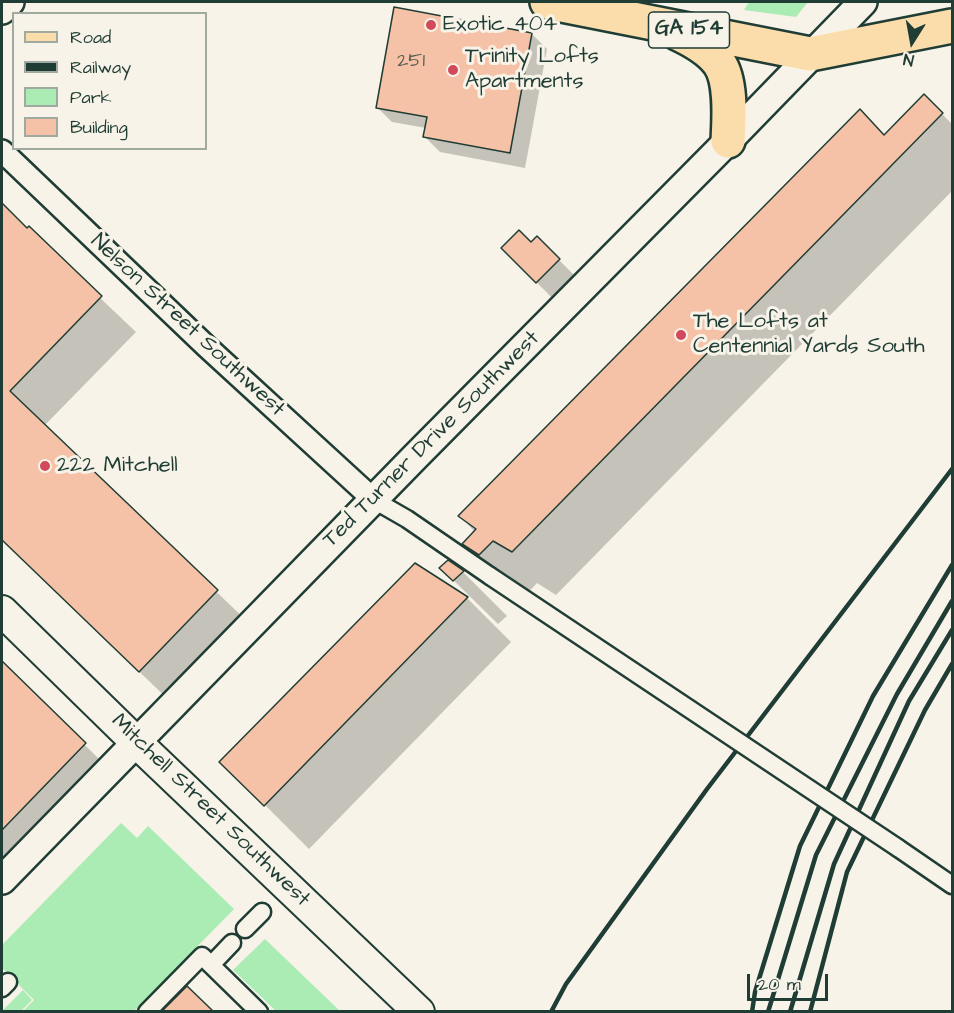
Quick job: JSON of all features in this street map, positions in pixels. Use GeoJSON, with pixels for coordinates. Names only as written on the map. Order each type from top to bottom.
{"type":"FeatureCollection","features":[{"type":"Feature","properties":{"kind":"main road","name":"GA 154"},"geometry":{"type":"LineString","coordinates":[[547,2],[810,54]]}},
{"type":"Feature","properties":{"kind":"main road"},"geometry":{"type":"LineString","coordinates":[[663,25],[698,44],[719,63],[728,92],[728,141]]}},
{"type":"Feature","properties":{"kind":"main road"},"geometry":{"type":"LineString","coordinates":[[810,54],[952,26]]}},
{"type":"Feature","properties":{"kind":"main road","name":"Mitchell Street Southwest"},"geometry":{"type":"LineString","coordinates":[[2,611],[419,1011]]}},
{"type":"Feature","properties":{"kind":"street"},"geometry":{"type":"LineString","coordinates":[[2,10],[10,2]]}},
{"type":"Feature","properties":{"kind":"street","name":"Ted Turner Drive Southwest"},"geometry":{"type":"LineString","coordinates":[[2,880],[863,2]]}},
{"type":"Feature","properties":{"kind":"street","name":"Nelson Street Southwest"},"geometry":{"type":"LineString","coordinates":[[2,151],[206,346],[374,500]]}},
{"type":"Feature","properties":{"kind":"street"},"geometry":{"type":"LineString","coordinates":[[374,500],[407,519],[952,885]]}},
{"type":"Feature","properties":{"kind":"street"},"geometry":{"type":"LineString","coordinates":[[245,929],[262,912]]}},
{"type":"Feature","properties":{"kind":"street"},"geometry":{"type":"LineString","coordinates":[[211,964],[232,943]]}},
{"type":"Feature","properties":{"kind":"street"},"geometry":{"type":"LineString","coordinates":[[147,1011],[202,956],[259,1011]]}},
{"type":"Feature","properties":{"kind":"green space"},"geometry":{"type":"Polygon","coordinates":[[[749,2],[808,2],[796,17],[744,10],[749,2]]]}},
{"type":"Feature","properties":{"kind":"green space"},"geometry":{"type":"Polygon","coordinates":[[[121,823],[137,838],[148,826],[234,909],[134,1011],[23,1011],[34,1000],[2,968],[2,945],[121,823]]]}},
{"type":"Feature","properties":{"kind":"green space"},"geometry":{"type":"Polygon","coordinates":[[[265,939],[340,1011],[276,1011],[233,970],[265,939]]]}},
{"type":"Feature","properties":{"kind":"green space"},"geometry":{"type":"Polygon","coordinates":[[[23,990],[32,1000],[21,1011],[2,1011],[23,990]]]}},
{"type":"Feature","properties":{"kind":"building"},"geometry":{"type":"Polygon","coordinates":[[[394,7],[532,33],[510,153],[423,137],[427,117],[376,108],[394,7]]]}},
{"type":"Feature","properties":{"kind":"building","name":"The Lofts at Centennial Yards South"},"geometry":{"type":"Polygon","coordinates":[[[924,94],[943,113],[512,552],[493,541],[479,555],[462,544],[476,529],[458,516],[860,109],[884,135],[924,94]]]}},
{"type":"Feature","properties":{"kind":"building","name":"222 Mitchell"},"geometry":{"type":"Polygon","coordinates":[[[2,203],[102,296],[10,391],[218,590],[139,672],[2,540],[2,203]]]}},
{"type":"Feature","properties":{"kind":"building"},"geometry":{"type":"Polygon","coordinates":[[[519,230],[531,242],[537,236],[560,259],[536,283],[501,248],[519,230]]]}},
{"type":"Feature","properties":{"kind":"building"},"geometry":{"type":"Polygon","coordinates":[[[448,560],[464,571],[453,581],[439,568],[448,560]]]}},
{"type":"Feature","properties":{"kind":"building"},"geometry":{"type":"Polygon","coordinates":[[[415,563],[468,597],[264,806],[219,762],[415,563]]]}},
{"type":"Feature","properties":{"kind":"building"},"geometry":{"type":"Polygon","coordinates":[[[2,661],[86,743],[2,830],[2,661]]]}},
{"type":"Feature","properties":{"kind":"building"},"geometry":{"type":"Polygon","coordinates":[[[187,986],[213,1011],[162,1011],[187,986]]]}},
{"type":"Feature","properties":{"kind":"railway"},"geometry":{"type":"LineString","coordinates":[[551,1012],[566,984],[707,789],[952,469]]}},
{"type":"Feature","properties":{"kind":"railway"},"geometry":{"type":"LineString","coordinates":[[752,1012],[755,992],[800,846],[873,696],[952,565]]}},
{"type":"Feature","properties":{"kind":"railway"},"geometry":{"type":"LineString","coordinates":[[768,1012],[816,855],[897,694],[952,601]]}},
{"type":"Feature","properties":{"kind":"railway"},"geometry":{"type":"LineString","coordinates":[[790,1012],[834,864],[909,701],[952,630]]}},
{"type":"Feature","properties":{"kind":"railway"},"geometry":{"type":"LineString","coordinates":[[810,1012],[847,872],[925,710],[952,664]]}},
{"type":"Feature","properties":{"kind":"place","name":"Exotic 404"},"geometry":{"type":"Point","coordinates":[431,25]}},
{"type":"Feature","properties":{"kind":"place","name":"Trinity Lofts Apartments"},"geometry":{"type":"Point","coordinates":[453,70]}},
{"type":"Feature","properties":{"kind":"place","name":"The Lofts at Centennial Yards South"},"geometry":{"type":"Point","coordinates":[681,335]}},
{"type":"Feature","properties":{"kind":"place","name":"222 Mitchell"},"geometry":{"type":"Point","coordinates":[45,466]}}]}
